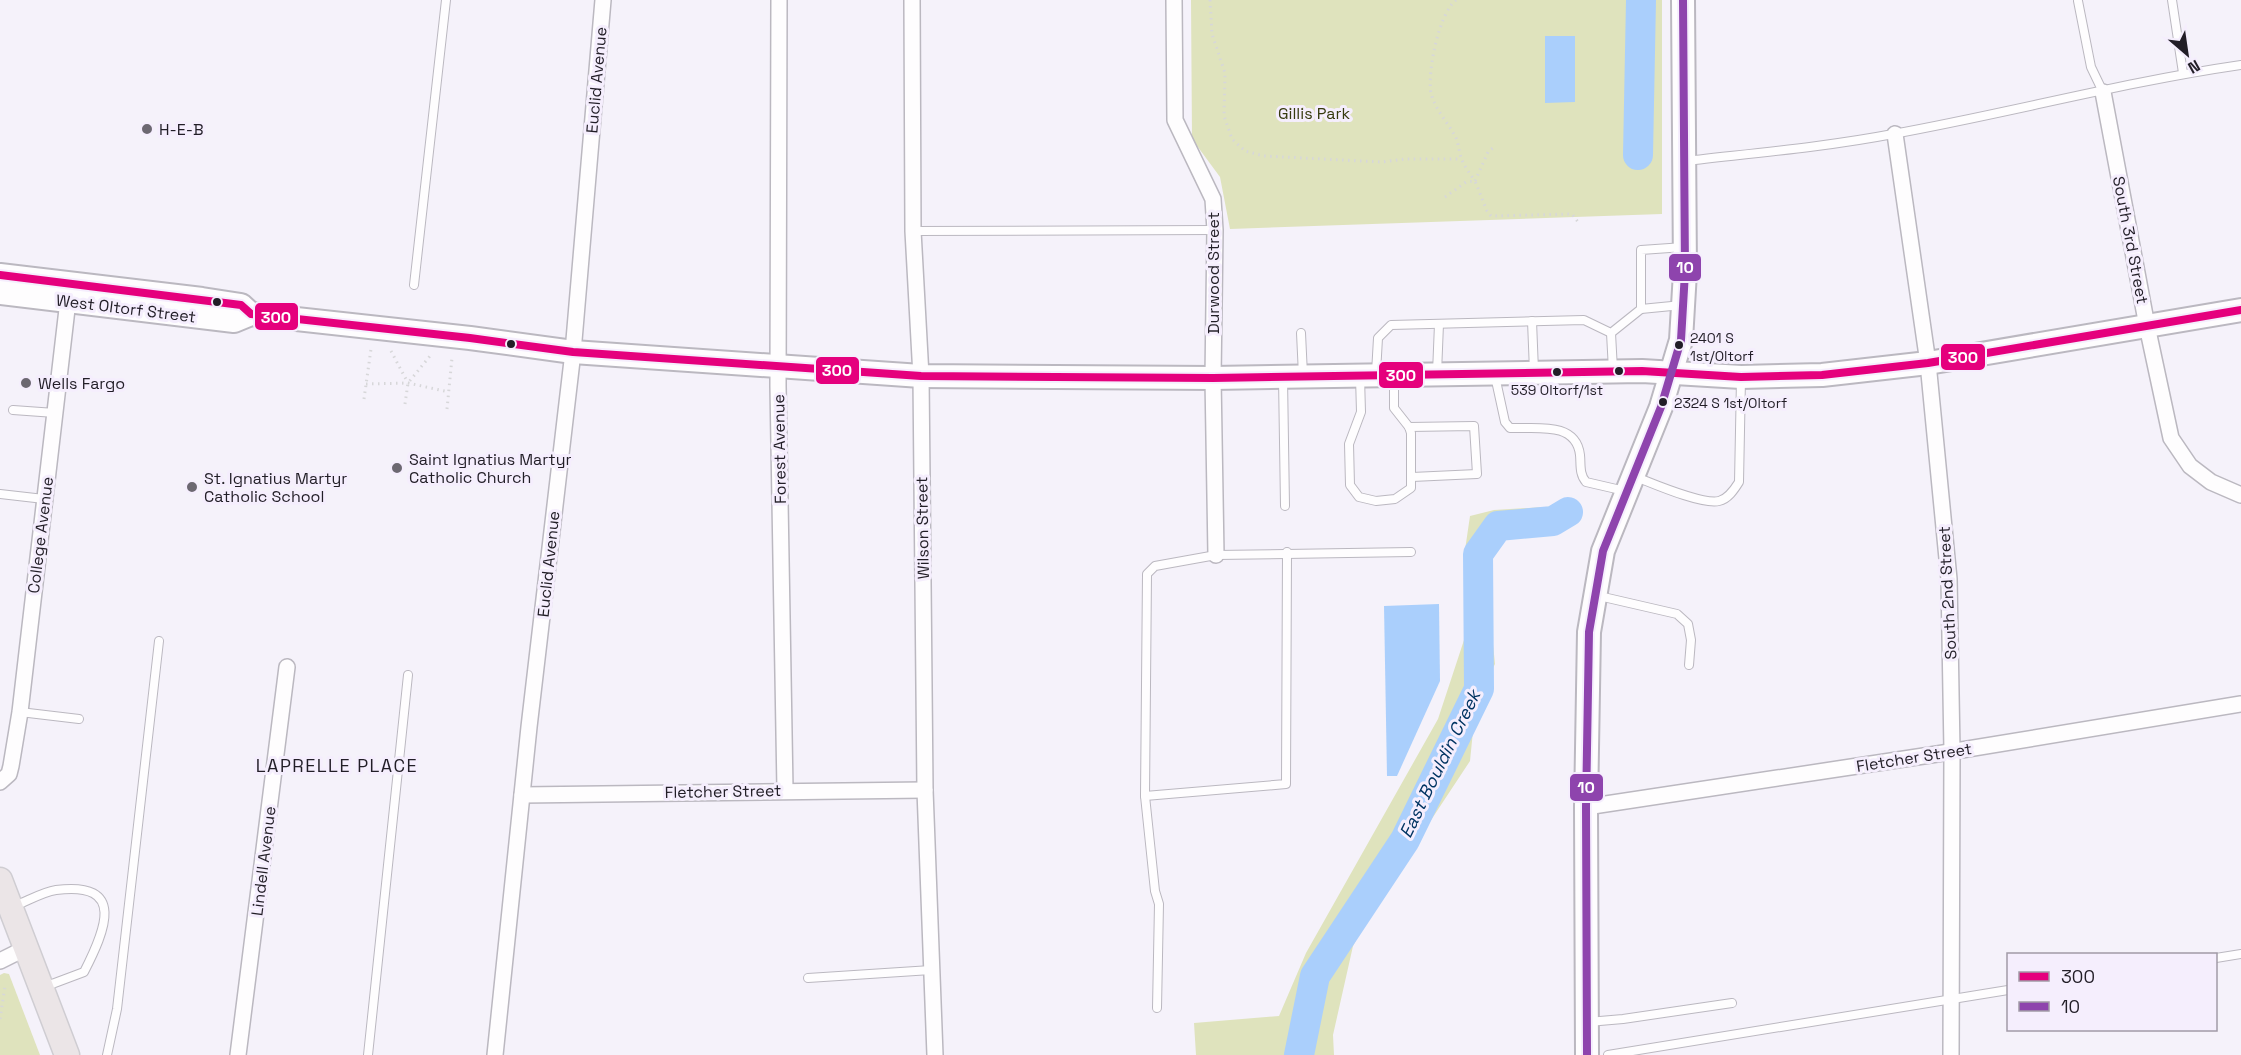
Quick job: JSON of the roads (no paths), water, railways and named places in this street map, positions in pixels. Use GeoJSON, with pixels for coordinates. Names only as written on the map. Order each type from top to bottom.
{"type":"FeatureCollection","features":[{"type":"Feature","properties":{"kind":"main road"},"geometry":{"type":"LineString","coordinates":[[1587,1055],[1586,807],[1589,632],[1603,551],[1672,374],[1681,340],[1685,247],[1683,0]]}},
{"type":"Feature","properties":{"kind":"main road","name":"West Oltorf Street"},"geometry":{"type":"LineString","coordinates":[[0,274],[69,293]]}},
{"type":"Feature","properties":{"kind":"main road","name":"West Oltorf Street"},"geometry":{"type":"LineString","coordinates":[[0,293],[69,293],[241,305],[251,314],[470,338],[573,352],[778,368],[921,376],[1214,378],[1642,371],[1741,377],[1822,375],[1928,363],[2241,310]]}},
{"type":"Feature","properties":{"kind":"main road"},"geometry":{"type":"LineString","coordinates":[[0,880],[6,910],[26,948],[67,1055]]}},
{"type":"Feature","properties":{"kind":"street","name":"Euclid Avenue"},"geometry":{"type":"LineString","coordinates":[[495,1055],[522,795],[573,352],[603,0]]}},
{"type":"Feature","properties":{"kind":"street","name":"Forest Avenue"},"geometry":{"type":"LineString","coordinates":[[779,0],[778,368],[785,790]]}},
{"type":"Feature","properties":{"kind":"street","name":"Wilson Street"},"geometry":{"type":"LineString","coordinates":[[912,0],[913,231],[921,376],[925,790],[935,1055]]}},
{"type":"Feature","properties":{"kind":"street","name":"Durwood Street"},"geometry":{"type":"LineString","coordinates":[[1174,0],[1175,120],[1212,199],[1215,230],[1216,555]]}},
{"type":"Feature","properties":{"kind":"street","name":"South 3rd Street"},"geometry":{"type":"LineString","coordinates":[[2103,92],[2147,326],[2171,438],[2190,466],[2211,482],[2241,495]]}},
{"type":"Feature","properties":{"kind":"street","name":"South 2nd Street"},"geometry":{"type":"LineString","coordinates":[[1895,134],[1928,363],[1949,579],[1952,752],[1951,1055]]}},
{"type":"Feature","properties":{"kind":"street","name":"College Avenue"},"geometry":{"type":"LineString","coordinates":[[0,782],[9,774],[20,712],[69,293]]}},
{"type":"Feature","properties":{"kind":"street","name":"Lindell Avenue"},"geometry":{"type":"LineString","coordinates":[[238,1055],[287,667]]}},
{"type":"Feature","properties":{"kind":"street","name":"Fletcher Street"},"geometry":{"type":"LineString","coordinates":[[1586,807],[1952,752],[2241,704]]}},
{"type":"Feature","properties":{"kind":"street","name":"Fletcher Street"},"geometry":{"type":"LineString","coordinates":[[522,795],[925,790]]}},
{"type":"Feature","properties":{"kind":"street"},"geometry":{"type":"LineString","coordinates":[[0,961],[26,948]]}},
{"type":"Feature","properties":{"kind":"lane"},"geometry":{"type":"LineString","coordinates":[[414,285],[446,0]]}},
{"type":"Feature","properties":{"kind":"lane"},"geometry":{"type":"LineString","coordinates":[[2172,0],[2183,73]]}},
{"type":"Feature","properties":{"kind":"lane"},"geometry":{"type":"LineString","coordinates":[[2078,2],[2091,67],[2103,92]]}},
{"type":"Feature","properties":{"kind":"lane"},"geometry":{"type":"LineString","coordinates":[[1684,161],[1895,134],[2103,92],[2183,73],[2241,65]]}},
{"type":"Feature","properties":{"kind":"lane"},"geometry":{"type":"LineString","coordinates":[[913,231],[1215,230]]}},
{"type":"Feature","properties":{"kind":"lane"},"geometry":{"type":"LineString","coordinates":[[1641,309],[1641,250],[1685,247]]}},
{"type":"Feature","properties":{"kind":"lane"},"geometry":{"type":"LineString","coordinates":[[1611,333],[1641,309],[1684,304]]}},
{"type":"Feature","properties":{"kind":"lane"},"geometry":{"type":"LineString","coordinates":[[1376,375],[1394,408],[1409,427],[1411,488],[1405,494],[1386,501],[1359,497],[1350,485],[1349,444],[1376,375],[1378,338],[1391,325],[1584,320],[1611,333]]}},
{"type":"Feature","properties":{"kind":"lane"},"geometry":{"type":"LineString","coordinates":[[1532,321],[1534,373]]}},
{"type":"Feature","properties":{"kind":"lane"},"geometry":{"type":"LineString","coordinates":[[1437,374],[1439,324]]}},
{"type":"Feature","properties":{"kind":"lane"},"geometry":{"type":"LineString","coordinates":[[1285,506],[1293,376],[1301,333]]}},
{"type":"Feature","properties":{"kind":"lane"},"geometry":{"type":"LineString","coordinates":[[1611,333],[1615,372]]}},
{"type":"Feature","properties":{"kind":"lane"},"geometry":{"type":"LineString","coordinates":[[1495,373],[1505,422],[1510,428],[1562,430],[1572,435],[1578,443],[1581,477],[1586,482],[1630,484],[1704,501],[1720,501],[1731,494],[1739,482],[1741,377]]}},
{"type":"Feature","properties":{"kind":"lane"},"geometry":{"type":"LineString","coordinates":[[13,410],[55,413]]}},
{"type":"Feature","properties":{"kind":"lane"},"geometry":{"type":"LineString","coordinates":[[1409,427],[1474,426],[1475,435],[1477,474],[1412,477]]}},
{"type":"Feature","properties":{"kind":"lane"},"geometry":{"type":"LineString","coordinates":[[0,494],[44,499]]}},
{"type":"Feature","properties":{"kind":"lane"},"geometry":{"type":"LineString","coordinates":[[1145,796],[1286,784],[1287,552]]}},
{"type":"Feature","properties":{"kind":"lane"},"geometry":{"type":"LineString","coordinates":[[1157,1008],[1159,904],[1155,891],[1145,796],[1147,574],[1155,566],[1216,555],[1287,552],[1411,552]]}},
{"type":"Feature","properties":{"kind":"lane"},"geometry":{"type":"LineString","coordinates":[[1594,594],[1677,614],[1688,624],[1692,640],[1689,665]]}},
{"type":"Feature","properties":{"kind":"lane"},"geometry":{"type":"LineString","coordinates":[[107,1055],[117,1009],[159,641]]}},
{"type":"Feature","properties":{"kind":"lane"},"geometry":{"type":"LineString","coordinates":[[368,1055],[408,675]]}},
{"type":"Feature","properties":{"kind":"lane"},"geometry":{"type":"LineString","coordinates":[[20,712],[79,719]]}},
{"type":"Feature","properties":{"kind":"lane"},"geometry":{"type":"LineString","coordinates":[[6,910],[54,890],[92,890],[101,898],[105,916],[101,940],[84,972],[42,988]]}},
{"type":"Feature","properties":{"kind":"lane"},"geometry":{"type":"LineString","coordinates":[[2217,958],[2241,954]]}},
{"type":"Feature","properties":{"kind":"lane"},"geometry":{"type":"LineString","coordinates":[[808,978],[931,970]]}},
{"type":"Feature","properties":{"kind":"lane"},"geometry":{"type":"LineString","coordinates":[[1608,1055],[2007,990]]}},
{"type":"Feature","properties":{"kind":"lane"},"geometry":{"type":"LineString","coordinates":[[1587,1023],[1623,1020],[1732,1003]]}},
{"type":"Feature","properties":{"kind":"water"},"geometry":{"type":"Polygon","coordinates":[[[1545,36],[1575,36],[1575,102],[1545,103],[1545,36]]]}},
{"type":"Feature","properties":{"kind":"water"},"geometry":{"type":"Polygon","coordinates":[[[1439,604],[1440,681],[1397,776],[1387,776],[1384,606],[1439,604]]]}},
{"type":"Feature","properties":{"kind":"waterway","name":"East Bouldin Creek"},"geometry":{"type":"LineString","coordinates":[[1638,155],[1641,0]]}},
{"type":"Feature","properties":{"kind":"waterway","name":"East Bouldin Creek"},"geometry":{"type":"LineString","coordinates":[[1299,1055],[1315,976],[1405,840],[1479,689],[1478,554],[1498,526],[1553,521],[1568,512]]}},
{"type":"Feature","properties":{"kind":"place","name":"H-E-B"},"geometry":{"type":"Point","coordinates":[147,129]}},
{"type":"Feature","properties":{"kind":"place","name":"2401 S 1st/Oltorf"},"geometry":{"type":"Point","coordinates":[1679,345]}},
{"type":"Feature","properties":{"kind":"place","name":"539 Oltorf/1st"},"geometry":{"type":"Point","coordinates":[1557,372]}},
{"type":"Feature","properties":{"kind":"place","name":"Wells Fargo"},"geometry":{"type":"Point","coordinates":[26,383]}},
{"type":"Feature","properties":{"kind":"place","name":"2324 S 1st/Oltorf"},"geometry":{"type":"Point","coordinates":[1663,402]}},
{"type":"Feature","properties":{"kind":"place","name":"Saint Ignatius Martyr Catholic Church"},"geometry":{"type":"Point","coordinates":[397,468]}},
{"type":"Feature","properties":{"kind":"place","name":"St. Ignatius Martyr Catholic School"},"geometry":{"type":"Point","coordinates":[192,487]}},
{"type":"Feature","properties":{"kind":"district","name":"LAPRELLE PLACE"},"geometry":{"type":"Point","coordinates":[337,766]}},
{"type":"Feature","properties":{"kind":"park label","name":"Gillis Park"},"geometry":{"type":"Point","coordinates":[1314,113]}}]}
